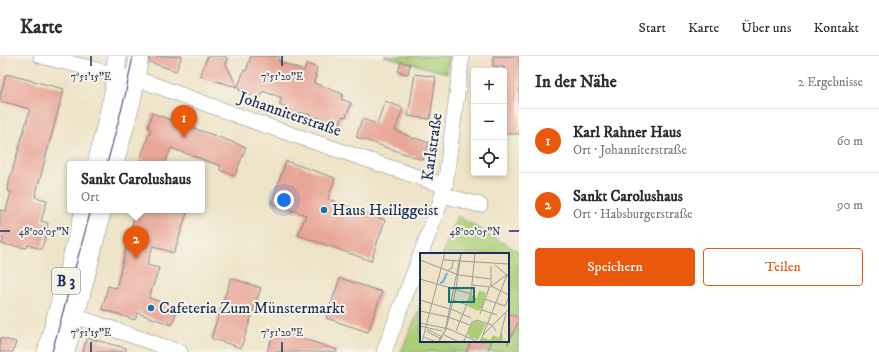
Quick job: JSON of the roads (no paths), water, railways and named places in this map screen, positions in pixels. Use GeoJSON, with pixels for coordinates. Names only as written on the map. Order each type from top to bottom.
{"type":"FeatureCollection","features":[{"type":"Feature","properties":{"kind":"main road"},"geometry":{"type":"LineString","coordinates":[[98,161],[114,93],[123,71],[139,56]]}},
{"type":"Feature","properties":{"kind":"main road"},"geometry":{"type":"LineString","coordinates":[[115,161],[132,97],[123,71]]}},
{"type":"Feature","properties":{"kind":"main road","name":"B 3"},"geometry":{"type":"LineString","coordinates":[[47,352],[84,213]]}},
{"type":"Feature","properties":{"kind":"main road","name":"B 3"},"geometry":{"type":"LineString","coordinates":[[65,352],[101,213]]}},
{"type":"Feature","properties":{"kind":"street","name":"Johanniterstraße"},"geometry":{"type":"LineString","coordinates":[[40,56],[123,71],[146,82],[444,190],[480,205]]}},
{"type":"Feature","properties":{"kind":"street","name":"Karlstraße"},"geometry":{"type":"LineString","coordinates":[[421,253],[444,190],[462,56]]}},
{"type":"Feature","properties":{"kind":"street","name":"Karlstraße"},"geometry":{"type":"LineString","coordinates":[[384,352],[420,255]]}},
{"type":"Feature","properties":{"kind":"street"},"geometry":{"type":"LineString","coordinates":[[75,316],[180,352]]}},
{"type":"Feature","properties":{"kind":"tram line"},"geometry":{"type":"LineString","coordinates":[[108,161],[125,96],[133,56]]}},
{"type":"Feature","properties":{"kind":"tram line"},"geometry":{"type":"LineString","coordinates":[[52,352],[90,213]]}},
{"type":"Feature","properties":{"kind":"place","name":"Karl Rahner Haus"},"geometry":{"type":"Point","coordinates":[184,138]}},
{"type":"Feature","properties":{"kind":"place","name":"Haus Heiliggeist"},"geometry":{"type":"Point","coordinates":[324,210]}},
{"type":"Feature","properties":{"kind":"place","name":"Sankt Carolushaus"},"geometry":{"type":"Point","coordinates":[136,259]}},
{"type":"Feature","properties":{"kind":"place","name":"Cafeteria Zum Münstermarkt"},"geometry":{"type":"Point","coordinates":[151,308]}}]}
